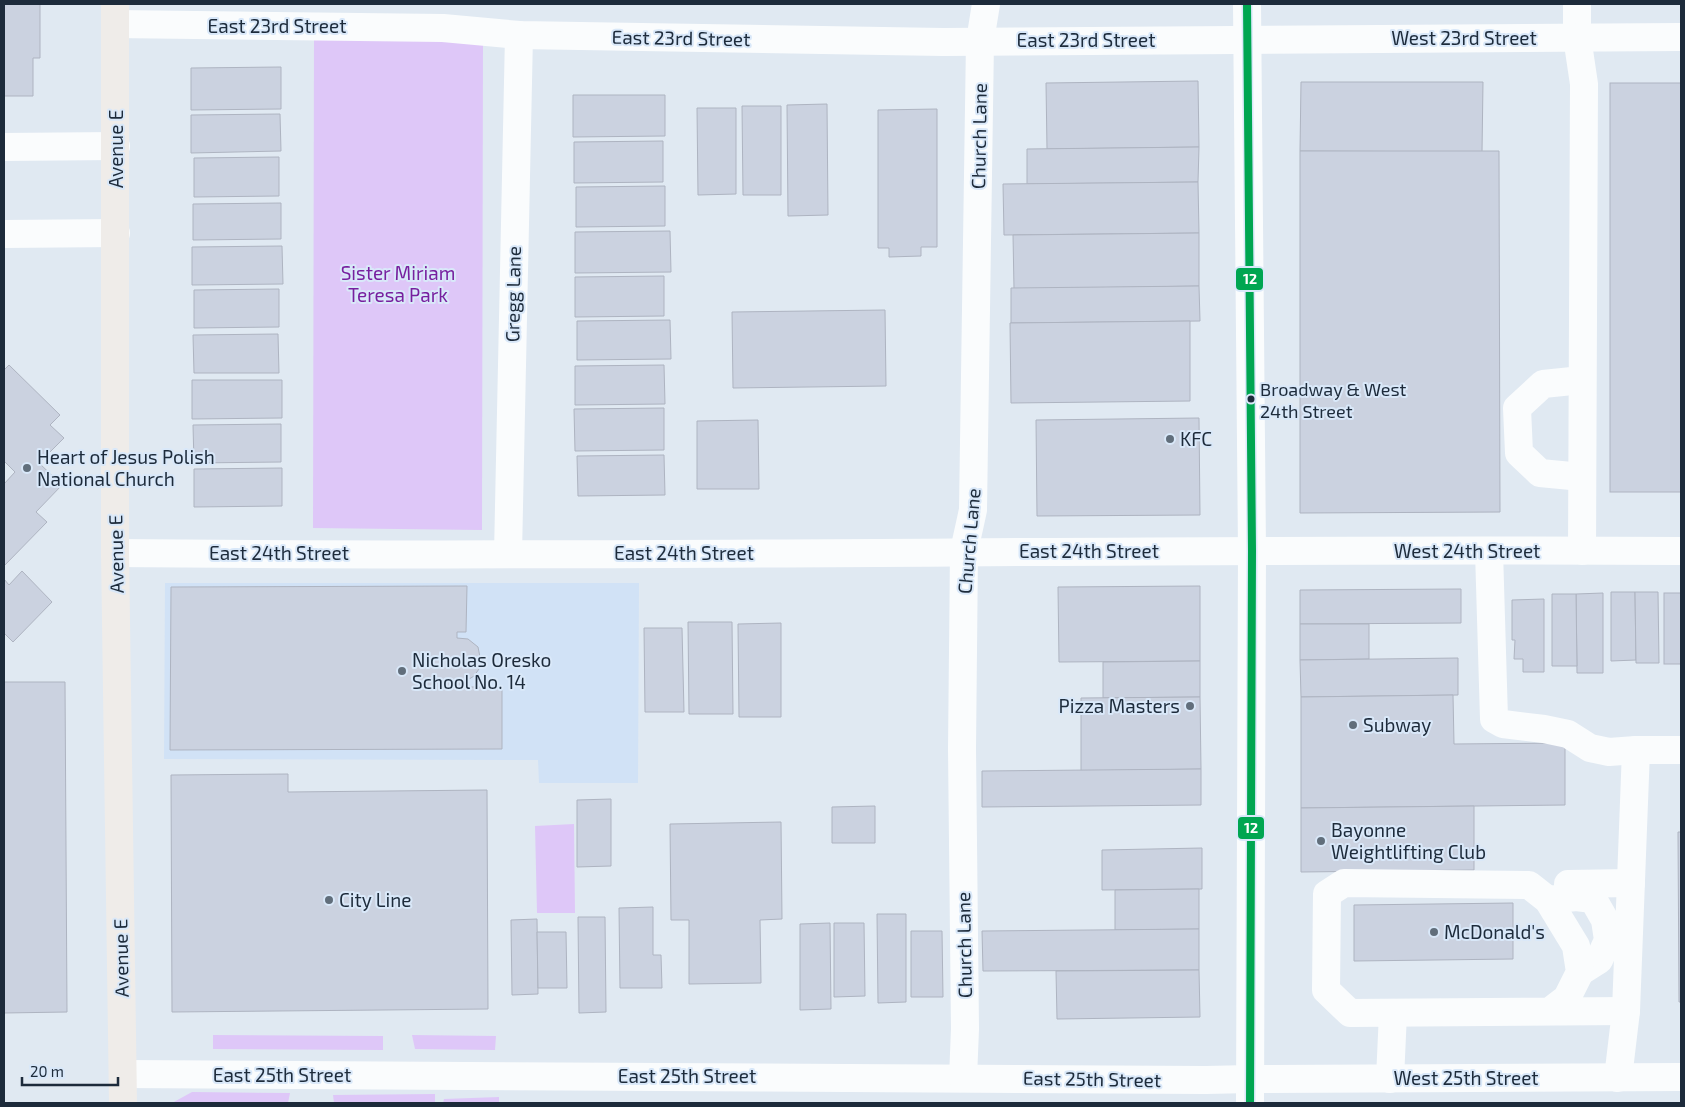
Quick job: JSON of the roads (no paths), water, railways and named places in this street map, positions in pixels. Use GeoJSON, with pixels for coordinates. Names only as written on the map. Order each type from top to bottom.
{"type":"FeatureCollection","features":[{"type":"Feature","properties":{"kind":"main road","name":"Avenue E"},"geometry":{"type":"LineString","coordinates":[[115,14],[116,553],[123,1103]]}},
{"type":"Feature","properties":{"kind":"street","name":"Church Lane"},"geometry":{"type":"LineString","coordinates":[[963,1078],[965,1029],[962,749],[964,551],[973,510],[980,41],[986,4]]}},
{"type":"Feature","properties":{"kind":"street"},"geometry":{"type":"LineString","coordinates":[[1247,4],[1252,551],[1250,1091]]}},
{"type":"Feature","properties":{"kind":"street"},"geometry":{"type":"LineString","coordinates":[[1577,4],[1577,37],[1584,84],[1582,551]]}},
{"type":"Feature","properties":{"kind":"street","name":"East 23rd Street"},"geometry":{"type":"LineString","coordinates":[[115,14],[445,16],[519,35],[923,42],[1248,39]]}},
{"type":"Feature","properties":{"kind":"street","name":"Gregg Lane"},"geometry":{"type":"LineString","coordinates":[[508,554],[519,35]]}},
{"type":"Feature","properties":{"kind":"street","name":"West 23rd Street"},"geometry":{"type":"LineString","coordinates":[[1248,39],[1681,37]]}},
{"type":"Feature","properties":{"kind":"street"},"geometry":{"type":"LineString","coordinates":[[4,147],[116,146]]}},
{"type":"Feature","properties":{"kind":"street"},"geometry":{"type":"LineString","coordinates":[[4,234],[116,233]]}},
{"type":"Feature","properties":{"kind":"street"},"geometry":{"type":"LineString","coordinates":[[1582,380],[1543,384],[1517,408],[1519,453],[1540,473],[1582,477]]}},
{"type":"Feature","properties":{"kind":"street","name":"East 24th Street"},"geometry":{"type":"LineString","coordinates":[[116,553],[508,554],[1252,551]]}},
{"type":"Feature","properties":{"kind":"street","name":"West 24th Street"},"geometry":{"type":"LineString","coordinates":[[1252,551],[1681,551]]}},
{"type":"Feature","properties":{"kind":"street"},"geometry":{"type":"LineString","coordinates":[[1489,551],[1494,719],[1503,724],[1568,734],[1590,748],[1609,752],[1681,750]]}},
{"type":"Feature","properties":{"kind":"street"},"geometry":{"type":"LineString","coordinates":[[1618,1078],[1626,1011],[1636,750]]}},
{"type":"Feature","properties":{"kind":"street"},"geometry":{"type":"LineString","coordinates":[[1550,1011],[1566,998],[1580,972],[1599,960],[1608,940],[1605,920],[1593,899],[1539,892],[1344,883],[1327,894],[1326,990],[1350,1012],[1626,1011]]}},
{"type":"Feature","properties":{"kind":"street"},"geometry":{"type":"LineString","coordinates":[[1539,892],[1631,883]]}},
{"type":"Feature","properties":{"kind":"street"},"geometry":{"type":"LineString","coordinates":[[1539,892],[1561,918],[1576,946],[1580,972]]}},
{"type":"Feature","properties":{"kind":"street"},"geometry":{"type":"LineString","coordinates":[[1390,1079],[1393,1012]]}},
{"type":"Feature","properties":{"kind":"street","name":"East 25th Street"},"geometry":{"type":"LineString","coordinates":[[123,1074],[1206,1080],[1250,1091]]}},
{"type":"Feature","properties":{"kind":"street","name":"West 25th Street"},"geometry":{"type":"LineString","coordinates":[[1250,1091],[1390,1079],[1681,1077]]}},
{"type":"Feature","properties":{"kind":"place","name":"Broadway & West 24th Street"},"geometry":{"type":"Point","coordinates":[1251,399]}},
{"type":"Feature","properties":{"kind":"place","name":"KFC"},"geometry":{"type":"Point","coordinates":[1170,439]}},
{"type":"Feature","properties":{"kind":"place","name":"Heart of Jesus Polish National Church"},"geometry":{"type":"Point","coordinates":[27,468]}},
{"type":"Feature","properties":{"kind":"place","name":"Nicholas Oresko School No. 14"},"geometry":{"type":"Point","coordinates":[402,671]}},
{"type":"Feature","properties":{"kind":"place","name":"Pizza Masters"},"geometry":{"type":"Point","coordinates":[1190,706]}},
{"type":"Feature","properties":{"kind":"place","name":"Subway"},"geometry":{"type":"Point","coordinates":[1353,725]}},
{"type":"Feature","properties":{"kind":"place","name":"Bayonne Weightlifting Club"},"geometry":{"type":"Point","coordinates":[1321,841]}},
{"type":"Feature","properties":{"kind":"place","name":"City Line"},"geometry":{"type":"Point","coordinates":[329,900]}},
{"type":"Feature","properties":{"kind":"place","name":"McDonald's"},"geometry":{"type":"Point","coordinates":[1434,932]}},
{"type":"Feature","properties":{"kind":"park label","name":"Sister Miriam Teresa Park"},"geometry":{"type":"Point","coordinates":[398,284]}}]}
